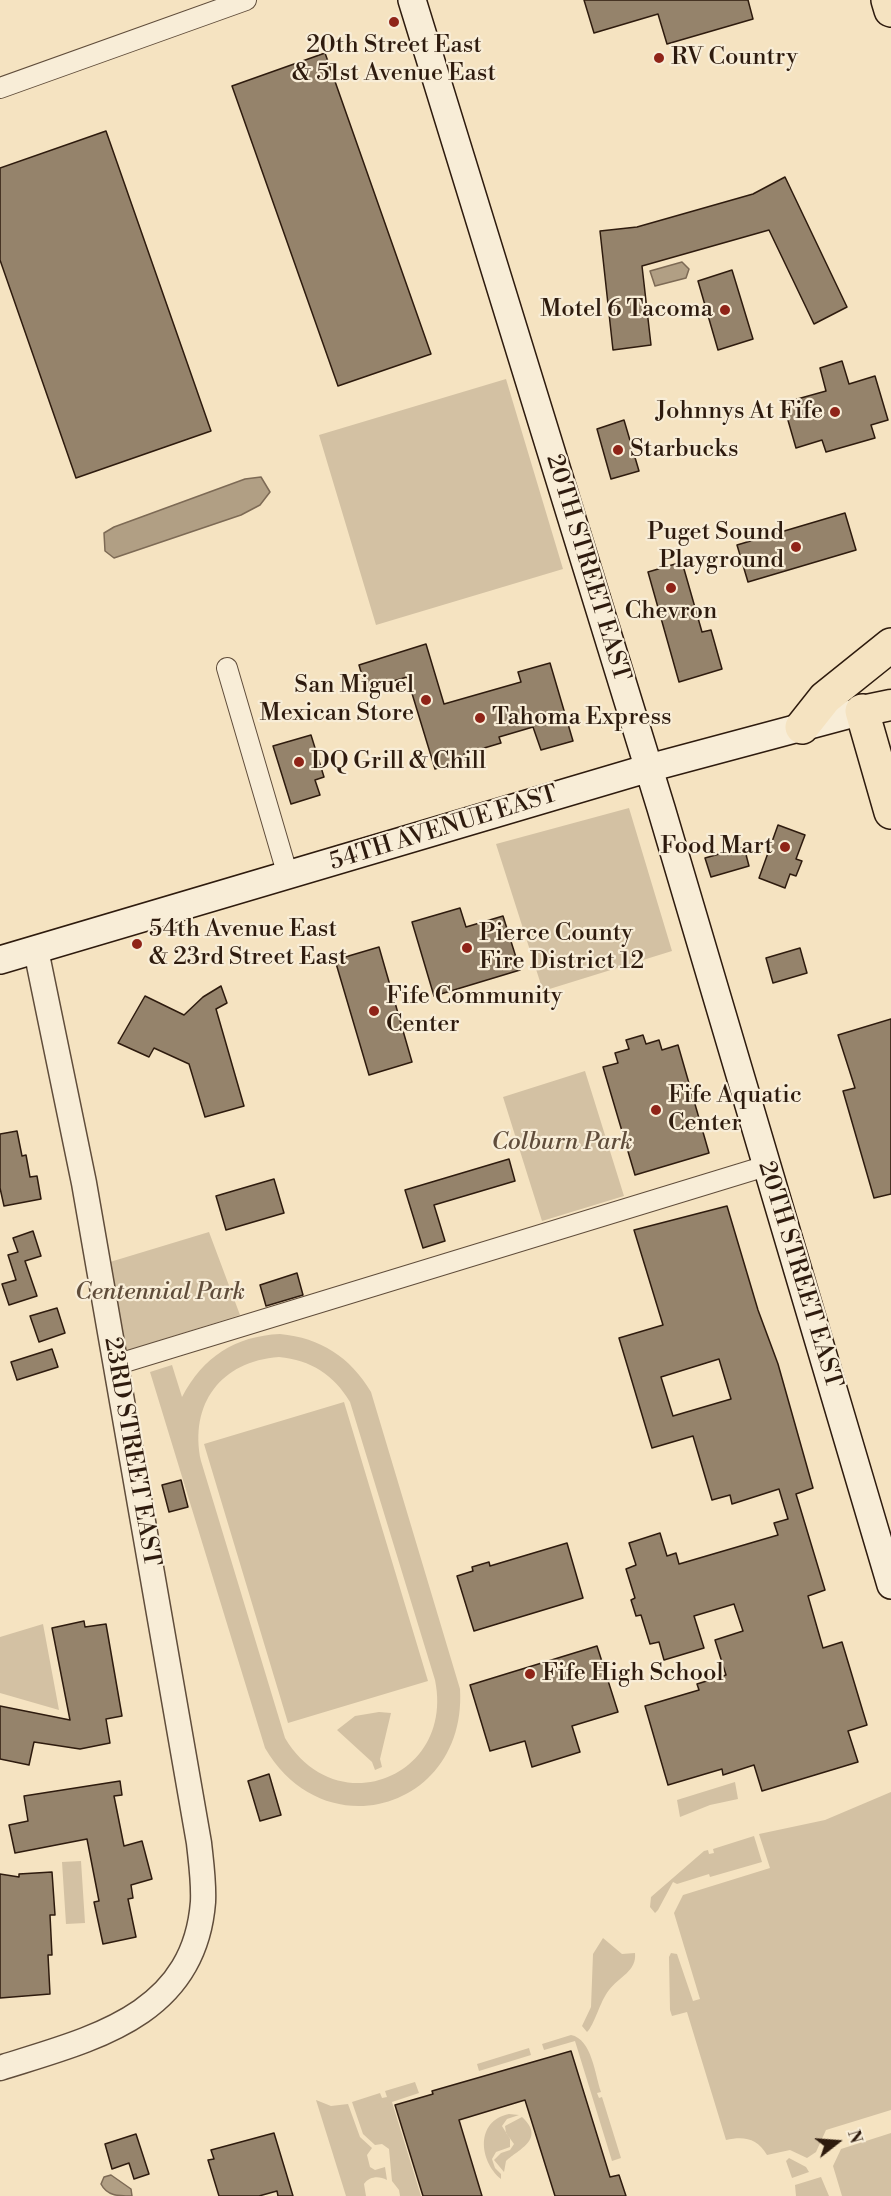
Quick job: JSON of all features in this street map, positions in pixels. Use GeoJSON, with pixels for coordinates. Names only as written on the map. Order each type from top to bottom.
{"type":"FeatureCollection","features":[{"type":"Feature","properties":{"kind":"highway"},"geometry":{"type":"LineString","coordinates":[[888,0],[891,10]]}},
{"type":"Feature","properties":{"kind":"highway"},"geometry":{"type":"LineString","coordinates":[[802,727],[825,698],[891,645]]}},
{"type":"Feature","properties":{"kind":"highway"},"geometry":{"type":"LineString","coordinates":[[877,708],[891,812]]}},
{"type":"Feature","properties":{"kind":"main road","name":"20TH STREET EAST"},"geometry":{"type":"LineString","coordinates":[[412,0],[649,768],[891,1585]]}},
{"type":"Feature","properties":{"kind":"main road","name":"54TH AVENUE EAST"},"geometry":{"type":"LineString","coordinates":[[0,960],[649,768],[877,708]]}},
{"type":"Feature","properties":{"kind":"street"},"geometry":{"type":"LineString","coordinates":[[0,88],[246,0]]}},
{"type":"Feature","properties":{"kind":"street"},"geometry":{"type":"LineString","coordinates":[[227,668],[288,876]]}},
{"type":"Feature","properties":{"kind":"street","name":"23RD STREET EAST"},"geometry":{"type":"LineString","coordinates":[[0,2068],[118,2027],[135,2017],[168,1987],[189,1956],[198,1932],[203,1899],[199,1843],[79,1156],[36,950]]}},
{"type":"Feature","properties":{"kind":"street"},"geometry":{"type":"LineString","coordinates":[[115,1365],[766,1166]]}},
{"type":"Feature","properties":{"kind":"green space"},"geometry":{"type":"Polygon","coordinates":[[[506,379],[563,569],[376,625],[319,435],[506,379]]]}},
{"type":"Feature","properties":{"kind":"green space"},"geometry":{"type":"Polygon","coordinates":[[[629,808],[672,951],[543,991],[496,844],[629,808]]]}},
{"type":"Feature","properties":{"kind":"green space","name":"Colburn Park"},"geometry":{"type":"Polygon","coordinates":[[[585,1071],[624,1196],[542,1221],[503,1097],[585,1071]]]}},
{"type":"Feature","properties":{"kind":"green space","name":"Centennial Park"},"geometry":{"type":"Polygon","coordinates":[[[209,1232],[240,1315],[120,1353],[110,1262],[209,1232]]]}},
{"type":"Feature","properties":{"kind":"green space"},"geometry":{"type":"Polygon","coordinates":[[[280,1334],[295,1336],[333,1351],[354,1369],[371,1392],[460,1689],[456,1730],[441,1763],[417,1787],[388,1802],[355,1806],[322,1799],[291,1780],[265,1748],[150,1372],[172,1365],[182,1397],[200,1371],[222,1351],[249,1339],[280,1334]],[[279,1357],[259,1360],[241,1367],[214,1389],[205,1404],[200,1421],[201,1461],[285,1738],[307,1764],[333,1779],[360,1783],[387,1778],[410,1764],[427,1742],[436,1714],[435,1680],[350,1402],[337,1384],[320,1370],[279,1357]]]}},
{"type":"Feature","properties":{"kind":"green space"},"geometry":{"type":"Polygon","coordinates":[[[344,1402],[428,1681],[288,1723],[204,1444],[344,1402]]]}},
{"type":"Feature","properties":{"kind":"green space"},"geometry":{"type":"Polygon","coordinates":[[[43,1624],[59,1710],[0,1693],[0,1637],[43,1624]]]}},
{"type":"Feature","properties":{"kind":"green space"},"geometry":{"type":"Polygon","coordinates":[[[379,1712],[391,1713],[380,1759],[382,1767],[375,1770],[372,1762],[337,1730],[355,1716],[379,1712]]]}},
{"type":"Feature","properties":{"kind":"green space"},"geometry":{"type":"Polygon","coordinates":[[[735,1782],[738,1799],[710,1805],[680,1817],[677,1800],[735,1782]]]}},
{"type":"Feature","properties":{"kind":"green space"},"geometry":{"type":"Polygon","coordinates":[[[891,1792],[891,2110],[826,2130],[816,2152],[807,2158],[790,2150],[767,2155],[759,2145],[750,2140],[739,2138],[726,2140],[687,2012],[672,2016],[670,2010],[669,1957],[671,1953],[677,1954],[693,2001],[700,1999],[674,1913],[683,1895],[770,1868],[759,1834],[825,1820],[891,1792]]]}},
{"type":"Feature","properties":{"kind":"green space"},"geometry":{"type":"Polygon","coordinates":[[[754,1836],[762,1862],[710,1877],[709,1874],[677,1884],[673,1882],[658,1910],[655,1913],[650,1907],[651,1897],[704,1851],[708,1850],[709,1854],[714,1853],[713,1849],[754,1836]]]}},
{"type":"Feature","properties":{"kind":"green space"},"geometry":{"type":"Polygon","coordinates":[[[81,1861],[85,1923],[66,1924],[62,1862],[81,1861]]]}},
{"type":"Feature","properties":{"kind":"green space"},"geometry":{"type":"Polygon","coordinates":[[[603,1938],[622,1954],[635,1953],[635,1959],[630,1969],[606,1995],[587,2032],[582,2026],[591,2007],[593,1954],[603,1938]]]}},
{"type":"Feature","properties":{"kind":"green space"},"geometry":{"type":"Polygon","coordinates":[[[571,2035],[584,2043],[592,2059],[601,2092],[597,2093],[599,2098],[602,2097],[621,2158],[612,2161],[575,2041],[544,2050],[542,2044],[571,2035]]]}},
{"type":"Feature","properties":{"kind":"green space"},"geometry":{"type":"Polygon","coordinates":[[[529,2048],[531,2055],[479,2071],[477,2064],[529,2048]]]}},
{"type":"Feature","properties":{"kind":"green space"},"geometry":{"type":"Polygon","coordinates":[[[415,2082],[419,2093],[392,2102],[421,2196],[400,2196],[399,2190],[392,2181],[389,2149],[382,2144],[375,2145],[363,2134],[352,2102],[380,2093],[382,2098],[387,2097],[385,2091],[415,2082]]]}},
{"type":"Feature","properties":{"kind":"green space"},"geometry":{"type":"Polygon","coordinates":[[[316,2100],[331,2106],[348,2104],[360,2137],[372,2148],[367,2155],[370,2167],[375,2170],[385,2167],[387,2180],[375,2178],[366,2181],[364,2184],[366,2196],[346,2196],[316,2100]]]}},
{"type":"Feature","properties":{"kind":"green space"},"geometry":{"type":"Polygon","coordinates":[[[509,2114],[519,2115],[507,2119],[502,2126],[510,2139],[510,2147],[496,2152],[492,2159],[495,2168],[501,2174],[501,2179],[488,2162],[484,2142],[490,2125],[498,2118],[509,2114]]]}},
{"type":"Feature","properties":{"kind":"green space"},"geometry":{"type":"Polygon","coordinates":[[[522,2117],[529,2125],[531,2137],[523,2148],[506,2161],[504,2172],[494,2160],[501,2153],[510,2150],[514,2144],[506,2133],[505,2126],[522,2117]]]}},
{"type":"Feature","properties":{"kind":"green space"},"geometry":{"type":"Polygon","coordinates":[[[891,2133],[891,2196],[842,2196],[833,2166],[841,2149],[891,2133]]]}},
{"type":"Feature","properties":{"kind":"green space"},"geometry":{"type":"Polygon","coordinates":[[[789,2158],[806,2167],[809,2172],[792,2178],[786,2161],[789,2158]]]}},
{"type":"Feature","properties":{"kind":"green space"},"geometry":{"type":"Polygon","coordinates":[[[821,2177],[829,2196],[796,2196],[795,2185],[821,2177]]]}},
{"type":"Feature","properties":{"kind":"shaded area"},"geometry":{"type":"Polygon","coordinates":[[[682,262],[689,269],[686,278],[655,286],[650,271],[682,262]]]}},
{"type":"Feature","properties":{"kind":"shaded area"},"geometry":{"type":"Polygon","coordinates":[[[261,477],[270,492],[260,505],[241,515],[114,558],[105,551],[104,533],[114,527],[245,479],[261,477]]]}},
{"type":"Feature","properties":{"kind":"shaded area"},"geometry":{"type":"Polygon","coordinates":[[[111,2175],[131,2189],[132,2196],[110,2193],[103,2188],[101,2184],[104,2177],[111,2175]]]}},
{"type":"Feature","properties":{"kind":"building"},"geometry":{"type":"Polygon","coordinates":[[[584,0],[748,0],[753,19],[667,44],[658,14],[594,33],[584,0]]]}},
{"type":"Feature","properties":{"kind":"building"},"geometry":{"type":"Polygon","coordinates":[[[325,53],[431,354],[338,386],[232,86],[325,53]]]}},
{"type":"Feature","properties":{"kind":"building"},"geometry":{"type":"Polygon","coordinates":[[[106,131],[211,431],[76,478],[0,260],[0,168],[106,131]]]}},
{"type":"Feature","properties":{"kind":"building"},"geometry":{"type":"Polygon","coordinates":[[[785,177],[847,307],[814,324],[769,230],[642,266],[651,345],[613,350],[600,231],[637,227],[753,194],[785,177]]]}},
{"type":"Feature","properties":{"kind":"building","name":"Motel 6 Tacoma"},"geometry":{"type":"Polygon","coordinates":[[[732,270],[753,339],[718,350],[698,281],[732,270]]]}},
{"type":"Feature","properties":{"kind":"building","name":"Johnnys At Fife"},"geometry":{"type":"Polygon","coordinates":[[[842,361],[849,384],[875,376],[888,420],[871,425],[875,438],[826,452],[822,440],[796,448],[783,403],[826,391],[820,368],[842,361]]]}},
{"type":"Feature","properties":{"kind":"building","name":"Starbucks"},"geometry":{"type":"Polygon","coordinates":[[[624,420],[639,471],[611,479],[597,429],[624,420]]]}},
{"type":"Feature","properties":{"kind":"building","name":"Puget Sound Playground"},"geometry":{"type":"Polygon","coordinates":[[[845,513],[856,550],[748,582],[737,545],[845,513]]]}},
{"type":"Feature","properties":{"kind":"building"},"geometry":{"type":"Polygon","coordinates":[[[682,562],[702,632],[711,630],[722,669],[679,682],[648,572],[682,562]]]}},
{"type":"Feature","properties":{"kind":"building"},"geometry":{"type":"Polygon","coordinates":[[[426,644],[444,704],[521,682],[518,672],[550,663],[573,741],[541,750],[533,727],[499,737],[501,743],[464,754],[465,760],[435,769],[407,677],[366,689],[359,665],[426,644]]]}},
{"type":"Feature","properties":{"kind":"building","name":"DQ Grill & Chill"},"geometry":{"type":"Polygon","coordinates":[[[311,735],[324,777],[315,780],[320,795],[291,804],[273,746],[311,735]]]}},
{"type":"Feature","properties":{"kind":"building","name":"Food Mart"},"geometry":{"type":"Polygon","coordinates":[[[778,825],[805,835],[796,859],[802,861],[796,876],[790,874],[785,888],[759,878],[778,825]]]}},
{"type":"Feature","properties":{"kind":"building"},"geometry":{"type":"Polygon","coordinates":[[[744,847],[749,866],[711,877],[705,858],[744,847]]]}},
{"type":"Feature","properties":{"kind":"building","name":"Pierce County Fire District 12"},"geometry":{"type":"Polygon","coordinates":[[[460,908],[466,927],[503,916],[520,970],[434,996],[412,922],[460,908]]]}},
{"type":"Feature","properties":{"kind":"building","name":"Fife Community Center"},"geometry":{"type":"Polygon","coordinates":[[[379,947],[412,1062],[369,1075],[335,960],[379,947]]]}},
{"type":"Feature","properties":{"kind":"building"},"geometry":{"type":"Polygon","coordinates":[[[800,948],[807,973],[773,983],[766,958],[800,948]]]}},
{"type":"Feature","properties":{"kind":"building"},"geometry":{"type":"Polygon","coordinates":[[[221,986],[227,1003],[216,1009],[244,1106],[205,1117],[189,1064],[154,1048],[149,1057],[118,1043],[145,996],[184,1015],[203,997],[221,986]]]}},
{"type":"Feature","properties":{"kind":"building"},"geometry":{"type":"Polygon","coordinates":[[[891,1019],[891,1194],[874,1198],[843,1091],[855,1088],[838,1035],[891,1019]]]}},
{"type":"Feature","properties":{"kind":"building","name":"Fife Aquatic Center"},"geometry":{"type":"Polygon","coordinates":[[[643,1035],[646,1044],[659,1040],[662,1050],[678,1045],[709,1153],[635,1175],[603,1067],[618,1063],[615,1053],[629,1049],[626,1040],[643,1035]]]}},
{"type":"Feature","properties":{"kind":"building"},"geometry":{"type":"Polygon","coordinates":[[[17,1131],[22,1156],[26,1155],[30,1177],[37,1176],[41,1199],[4,1206],[0,1188],[0,1134],[17,1131]]]}},
{"type":"Feature","properties":{"kind":"building"},"geometry":{"type":"Polygon","coordinates":[[[509,1159],[515,1181],[434,1205],[445,1241],[423,1248],[405,1190],[509,1159]]]}},
{"type":"Feature","properties":{"kind":"building"},"geometry":{"type":"Polygon","coordinates":[[[274,1179],[284,1213],[226,1230],[216,1196],[274,1179]]]}},
{"type":"Feature","properties":{"kind":"building"},"geometry":{"type":"Polygon","coordinates":[[[727,1206],[758,1310],[778,1364],[813,1488],[796,1494],[825,1590],[808,1596],[823,1648],[842,1642],[867,1725],[848,1731],[858,1762],[762,1791],[754,1765],[723,1775],[722,1769],[668,1785],[645,1706],[699,1690],[697,1684],[726,1675],[715,1640],[743,1631],[734,1604],[694,1616],[704,1648],[664,1660],[659,1642],[650,1644],[641,1615],[636,1616],[631,1600],[635,1598],[626,1569],[636,1565],[629,1543],[660,1533],[667,1556],[676,1553],[679,1564],[778,1535],[774,1523],[788,1519],[779,1489],[732,1504],[730,1495],[712,1500],[693,1436],[652,1448],[619,1338],[663,1325],[634,1230],[727,1206]],[[719,1359],[661,1377],[673,1416],[731,1399],[719,1359]]]}},
{"type":"Feature","properties":{"kind":"building"},"geometry":{"type":"Polygon","coordinates":[[[33,1231],[41,1256],[25,1261],[37,1296],[9,1305],[2,1284],[16,1280],[8,1255],[18,1252],[13,1238],[33,1231]]]}},
{"type":"Feature","properties":{"kind":"building"},"geometry":{"type":"Polygon","coordinates":[[[297,1273],[303,1295],[266,1306],[260,1285],[297,1273]]]}},
{"type":"Feature","properties":{"kind":"building"},"geometry":{"type":"Polygon","coordinates":[[[57,1308],[65,1333],[39,1342],[30,1316],[57,1308]]]}},
{"type":"Feature","properties":{"kind":"building"},"geometry":{"type":"Polygon","coordinates":[[[52,1349],[58,1367],[17,1380],[11,1362],[52,1349]]]}},
{"type":"Feature","properties":{"kind":"building"},"geometry":{"type":"Polygon","coordinates":[[[181,1480],[188,1507],[169,1512],[162,1485],[181,1480]]]}},
{"type":"Feature","properties":{"kind":"building"},"geometry":{"type":"Polygon","coordinates":[[[567,1543],[583,1598],[474,1631],[457,1576],[473,1571],[472,1567],[489,1562],[490,1566],[567,1543]]]}},
{"type":"Feature","properties":{"kind":"building"},"geometry":{"type":"Polygon","coordinates":[[[84,1621],[85,1627],[106,1624],[122,1716],[106,1719],[110,1743],[80,1749],[34,1742],[29,1765],[0,1759],[0,1706],[70,1720],[52,1628],[84,1621]]]}},
{"type":"Feature","properties":{"kind":"building"},"geometry":{"type":"Polygon","coordinates":[[[597,1646],[618,1712],[572,1726],[580,1752],[532,1767],[525,1741],[490,1751],[470,1685],[597,1646]]]}},
{"type":"Feature","properties":{"kind":"building"},"geometry":{"type":"Polygon","coordinates":[[[269,1774],[281,1815],[260,1821],[248,1781],[269,1774]]]}},
{"type":"Feature","properties":{"kind":"building"},"geometry":{"type":"Polygon","coordinates":[[[120,1781],[122,1795],[114,1796],[124,1846],[142,1841],[152,1879],[131,1885],[133,1898],[128,1899],[136,1937],[103,1944],[94,1902],[99,1901],[87,1839],[15,1853],[9,1825],[28,1821],[24,1796],[120,1781]]]}},
{"type":"Feature","properties":{"kind":"building"},"geometry":{"type":"Polygon","coordinates":[[[52,1872],[55,1915],[50,1915],[52,1955],[48,1955],[50,1994],[0,1998],[0,1874],[19,1877],[19,1874],[52,1872]]]}},
{"type":"Feature","properties":{"kind":"building"},"geometry":{"type":"Polygon","coordinates":[[[571,2051],[610,2177],[619,2175],[626,2196],[555,2196],[525,2100],[459,2120],[482,2196],[423,2196],[395,2105],[433,2094],[432,2091],[571,2051]]]}},
{"type":"Feature","properties":{"kind":"building"},"geometry":{"type":"Polygon","coordinates":[[[274,2133],[293,2196],[278,2196],[277,2191],[259,2196],[219,2196],[208,2160],[214,2159],[211,2150],[274,2133]]]}},
{"type":"Feature","properties":{"kind":"building"},"geometry":{"type":"Polygon","coordinates":[[[136,2134],[149,2174],[134,2179],[129,2163],[112,2169],[105,2144],[136,2134]]]}},
{"type":"Feature","properties":{"kind":"place","name":"20th Street East & 51st Avenue East"},"geometry":{"type":"Point","coordinates":[394,22]}},
{"type":"Feature","properties":{"kind":"place","name":"RV Country"},"geometry":{"type":"Point","coordinates":[659,58]}},
{"type":"Feature","properties":{"kind":"place","name":"Motel 6 Tacoma"},"geometry":{"type":"Point","coordinates":[725,310]}},
{"type":"Feature","properties":{"kind":"place","name":"Johnnys At Fife"},"geometry":{"type":"Point","coordinates":[835,412]}},
{"type":"Feature","properties":{"kind":"place","name":"Starbucks"},"geometry":{"type":"Point","coordinates":[618,450]}},
{"type":"Feature","properties":{"kind":"place","name":"Puget Sound Playground"},"geometry":{"type":"Point","coordinates":[796,547]}},
{"type":"Feature","properties":{"kind":"place","name":"Chevron"},"geometry":{"type":"Point","coordinates":[671,588]}},
{"type":"Feature","properties":{"kind":"place","name":"San Miguel Mexican Store"},"geometry":{"type":"Point","coordinates":[426,700]}},
{"type":"Feature","properties":{"kind":"place","name":"Tahoma Express"},"geometry":{"type":"Point","coordinates":[480,718]}},
{"type":"Feature","properties":{"kind":"place","name":"DQ Grill & Chill"},"geometry":{"type":"Point","coordinates":[299,762]}},
{"type":"Feature","properties":{"kind":"place","name":"Food Mart"},"geometry":{"type":"Point","coordinates":[785,847]}},
{"type":"Feature","properties":{"kind":"place","name":"54th Avenue East & 23rd Street East"},"geometry":{"type":"Point","coordinates":[137,944]}},
{"type":"Feature","properties":{"kind":"place","name":"Pierce County Fire District 12"},"geometry":{"type":"Point","coordinates":[467,948]}},
{"type":"Feature","properties":{"kind":"place","name":"Fife Community Center"},"geometry":{"type":"Point","coordinates":[374,1011]}},
{"type":"Feature","properties":{"kind":"place","name":"Fife Aquatic Center"},"geometry":{"type":"Point","coordinates":[656,1110]}},
{"type":"Feature","properties":{"kind":"place","name":"Fife High School"},"geometry":{"type":"Point","coordinates":[530,1674]}}]}
